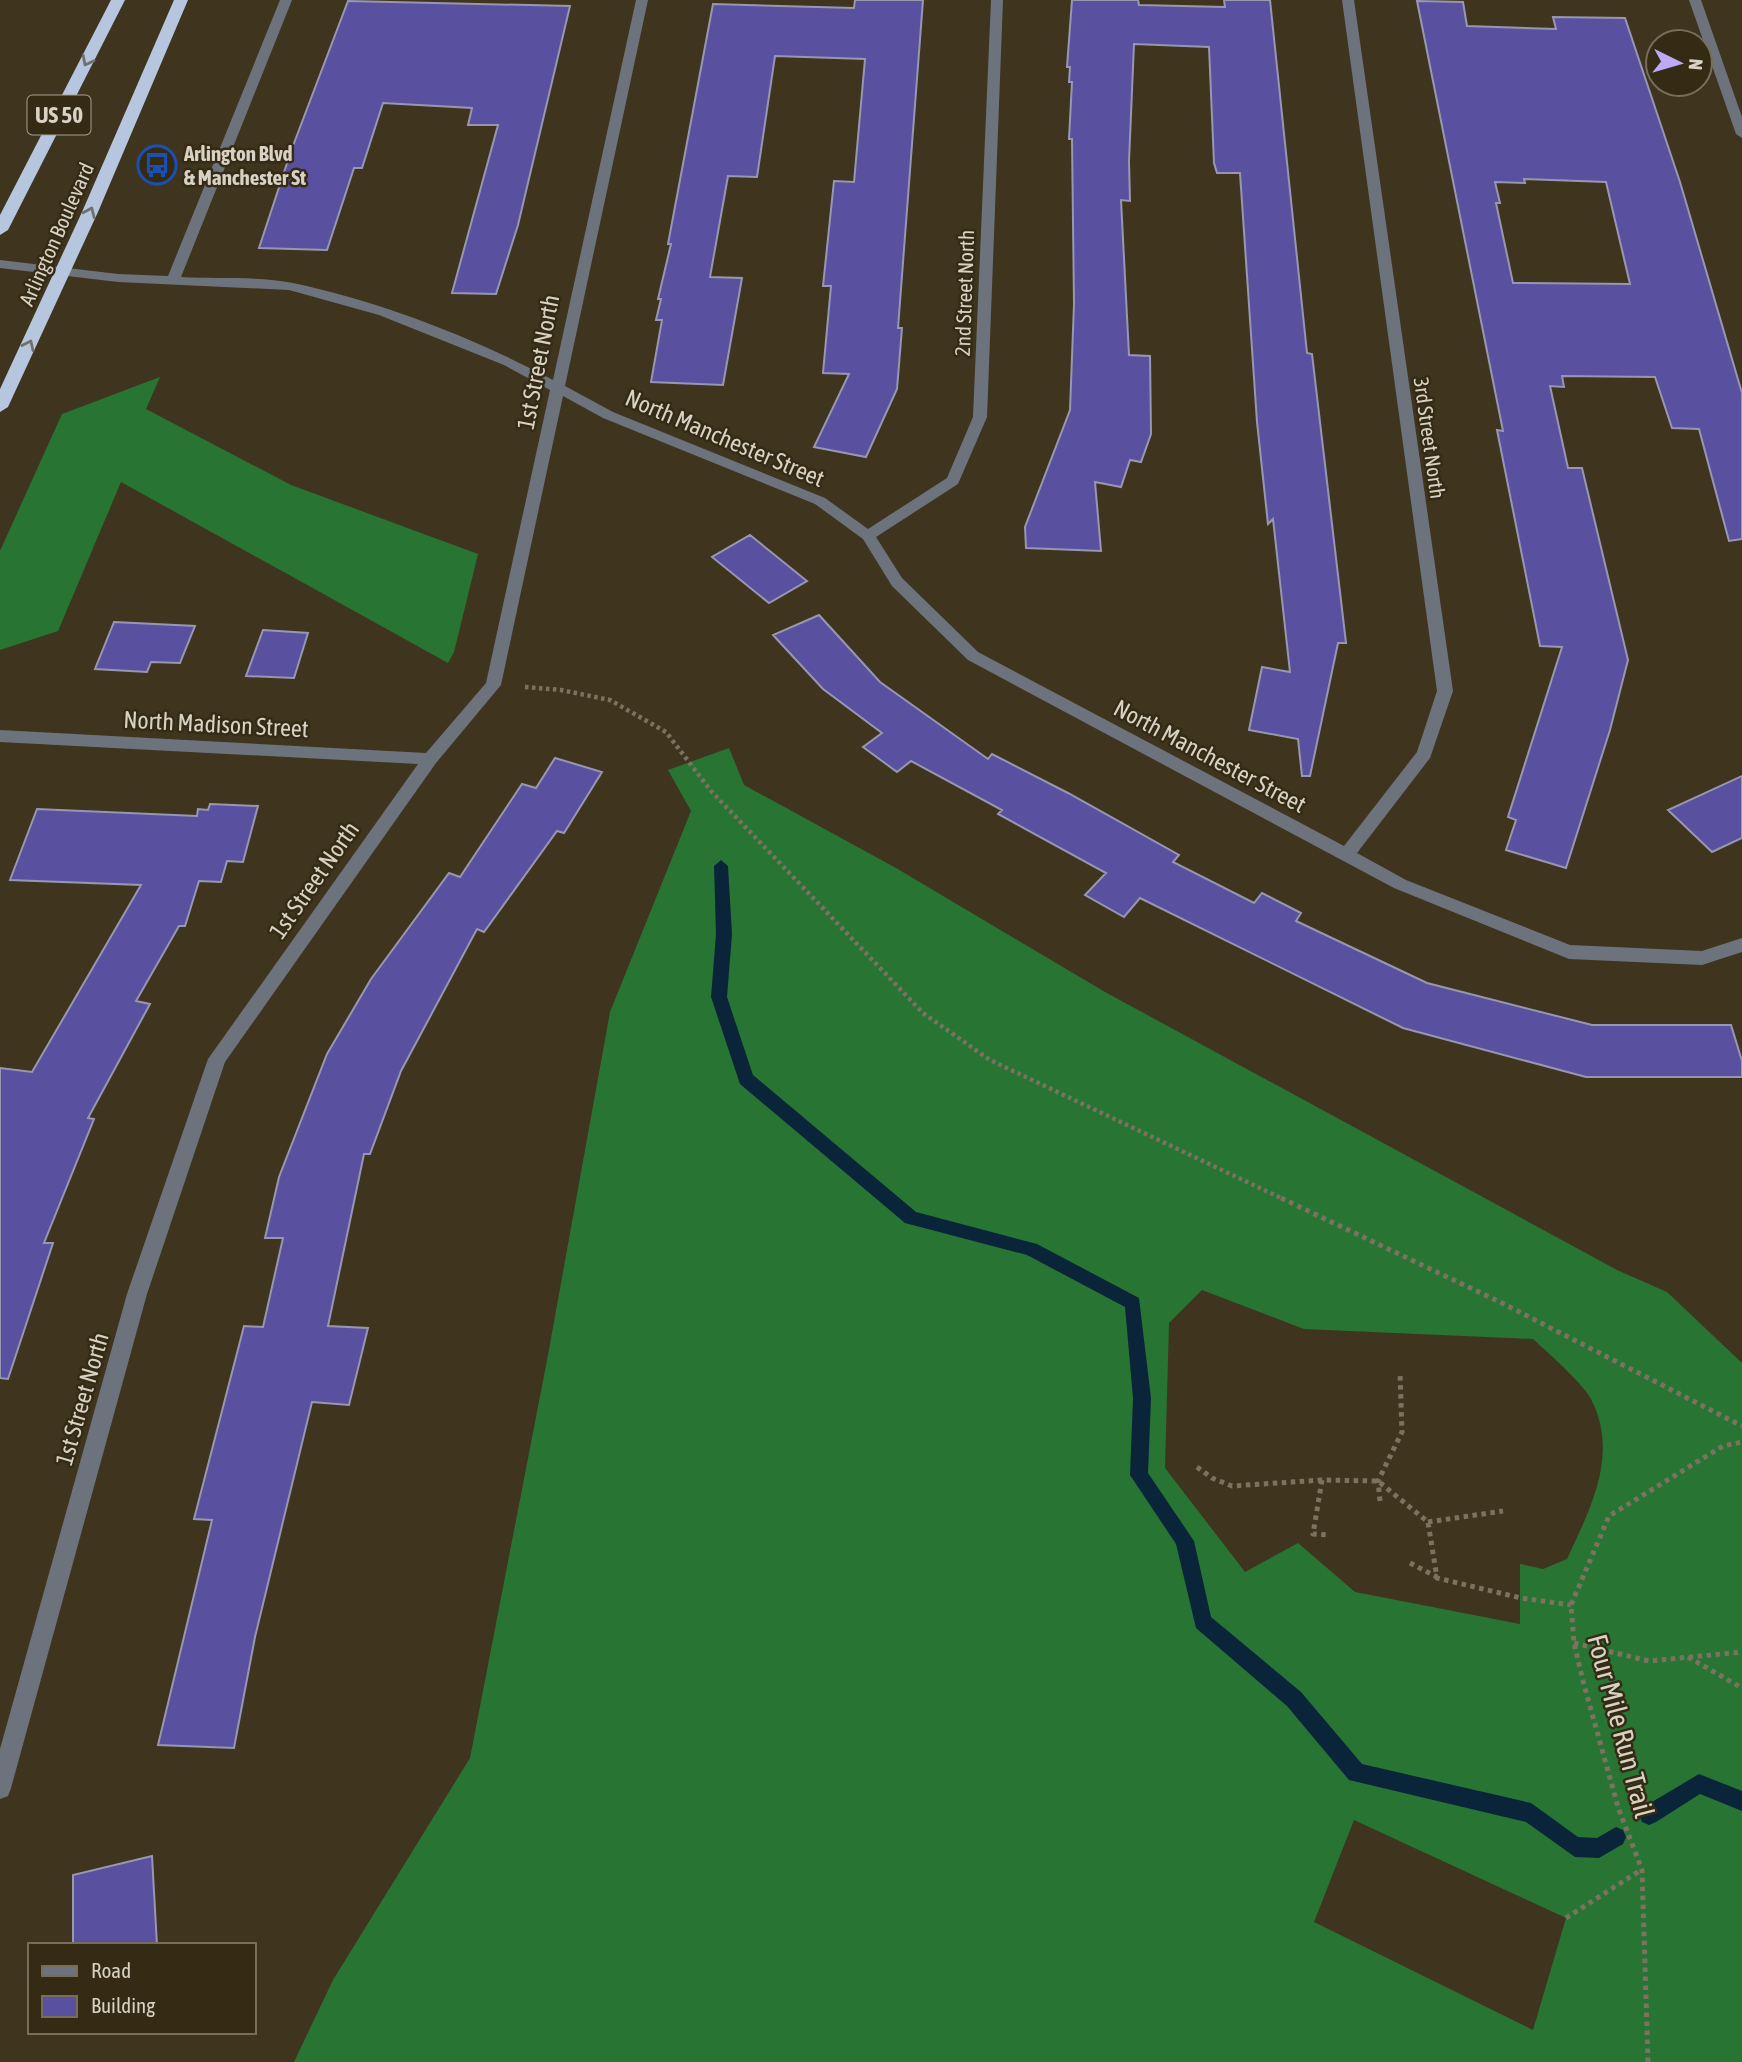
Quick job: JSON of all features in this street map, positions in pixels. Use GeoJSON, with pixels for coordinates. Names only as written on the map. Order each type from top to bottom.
{"type":"FeatureCollection","features":[{"type":"Feature","properties":{"kind":"highway","name":"Arlington Boulevard"},"geometry":{"type":"LineString","coordinates":[[0,230],[118,0]]}},
{"type":"Feature","properties":{"kind":"highway","name":"Arlington Boulevard"},"geometry":{"type":"LineString","coordinates":[[0,407],[62,274],[181,0]]}},
{"type":"Feature","properties":{"kind":"street"},"geometry":{"type":"LineString","coordinates":[[173,280],[286,0]]}},
{"type":"Feature","properties":{"kind":"street","name":"1st Street North"},"geometry":{"type":"LineString","coordinates":[[0,1788],[137,1294],[216,1059],[430,759],[493,685],[559,387],[566,338],[642,0]]}},
{"type":"Feature","properties":{"kind":"street","name":"2nd Street North"},"geometry":{"type":"LineString","coordinates":[[868,536],[953,481],[980,417],[997,0]]}},
{"type":"Feature","properties":{"kind":"street","name":"3rd Street North"},"geometry":{"type":"LineString","coordinates":[[1347,855],[1424,754],[1445,691],[1348,0]]}},
{"type":"Feature","properties":{"kind":"street"},"geometry":{"type":"LineString","coordinates":[[1695,0],[1742,134]]}},
{"type":"Feature","properties":{"kind":"street","name":"North Manchester Street"},"geometry":{"type":"LineString","coordinates":[[0,264],[62,274],[290,286],[384,312],[509,362],[608,415],[820,501],[868,536],[897,582],[973,656],[1400,884],[1569,952],[1702,958],[1742,945]]}},
{"type":"Feature","properties":{"kind":"street","name":"North Madison Street"},"geometry":{"type":"LineString","coordinates":[[0,736],[430,759]]}},
{"type":"Feature","properties":{"kind":"path"},"geometry":{"type":"LineString","coordinates":[[493,685],[561,690],[610,700],[666,732],[711,792],[923,1013],[990,1060],[1502,1303],[1742,1426]]}},
{"type":"Feature","properties":{"kind":"path"},"geometry":{"type":"LineString","coordinates":[[1381,1502],[1378,1481],[1402,1432],[1400,1372]]}},
{"type":"Feature","properties":{"kind":"path","name":"Four Mile Run Trail"},"geometry":{"type":"LineString","coordinates":[[1648,2062],[1642,1870],[1618,1807],[1574,1643],[1571,1605],[1609,1516],[1723,1446],[1742,1442]]}},
{"type":"Feature","properties":{"kind":"path"},"geometry":{"type":"LineString","coordinates":[[1197,1467],[1212,1478],[1232,1486],[1322,1480],[1378,1481],[1429,1522],[1437,1578]]}},
{"type":"Feature","properties":{"kind":"path"},"geometry":{"type":"LineString","coordinates":[[1322,1480],[1313,1534],[1328,1535]]}},
{"type":"Feature","properties":{"kind":"path"},"geometry":{"type":"LineString","coordinates":[[1429,1522],[1503,1511]]}},
{"type":"Feature","properties":{"kind":"path"},"geometry":{"type":"LineString","coordinates":[[1410,1563],[1437,1578],[1521,1598],[1571,1605]]}},
{"type":"Feature","properties":{"kind":"path"},"geometry":{"type":"LineString","coordinates":[[1574,1643],[1649,1661],[1742,1652]]}},
{"type":"Feature","properties":{"kind":"path"},"geometry":{"type":"LineString","coordinates":[[1687,1657],[1742,1688]]}},
{"type":"Feature","properties":{"kind":"path"},"geometry":{"type":"LineString","coordinates":[[1566,1918],[1642,1870]]}},
{"type":"Feature","properties":{"kind":"green space"},"geometry":{"type":"Polygon","coordinates":[[[160,377],[146,409],[291,485],[478,554],[454,652],[448,663],[121,482],[58,631],[0,650],[0,551],[62,414],[160,377]]]}},
{"type":"Feature","properties":{"kind":"green space"},"geometry":{"type":"Polygon","coordinates":[[[729,748],[744,785],[896,868],[1105,992],[1617,1270],[1667,1292],[1742,1363],[1742,2062],[294,2062],[333,1980],[470,1758],[548,1355],[610,1012],[691,811],[668,770],[729,748]],[[1202,1290],[1169,1323],[1165,1468],[1245,1572],[1298,1543],[1355,1592],[1520,1624],[1520,1564],[1543,1569],[1567,1559],[1598,1482],[1603,1442],[1600,1422],[1588,1394],[1574,1378],[1533,1339],[1304,1329],[1202,1290]],[[1354,1820],[1314,1922],[1533,2030],[1566,1918],[1354,1820]]]}},
{"type":"Feature","properties":{"kind":"building"},"geometry":{"type":"Polygon","coordinates":[[[855,0],[923,0],[898,328],[902,328],[897,389],[866,457],[814,447],[849,374],[823,373],[831,286],[823,286],[834,181],[854,182],[865,59],[775,56],[757,177],[728,176],[710,277],[742,278],[723,385],[651,382],[662,320],[656,320],[661,299],[658,299],[671,244],[668,244],[713,4],[854,8],[855,0]]]}},
{"type":"Feature","properties":{"kind":"building"},"geometry":{"type":"Polygon","coordinates":[[[1072,0],[1138,0],[1139,5],[1225,7],[1224,0],[1270,0],[1307,353],[1312,354],[1346,643],[1338,643],[1310,776],[1302,776],[1298,739],[1249,730],[1262,667],[1290,672],[1273,519],[1268,524],[1257,422],[1240,173],[1217,173],[1214,163],[1209,47],[1134,44],[1130,201],[1121,200],[1129,355],[1150,356],[1151,434],[1141,462],[1130,460],[1121,487],[1095,482],[1101,551],[1026,548],[1025,527],[1070,410],[1074,304],[1072,139],[1069,139],[1072,82],[1069,82],[1070,67],[1067,67],[1072,0]]]}},
{"type":"Feature","properties":{"kind":"building"},"geometry":{"type":"Polygon","coordinates":[[[348,1],[570,6],[518,225],[496,294],[452,293],[498,125],[468,125],[472,108],[383,103],[362,168],[354,168],[327,250],[259,248],[291,151],[348,1]]]}},
{"type":"Feature","properties":{"kind":"building"},"geometry":{"type":"Polygon","coordinates":[[[1417,1],[1463,2],[1467,26],[1556,29],[1553,17],[1625,18],[1644,75],[1644,98],[1652,98],[1680,182],[1742,393],[1742,539],[1729,541],[1699,429],[1672,428],[1655,377],[1562,376],[1564,387],[1550,386],[1568,468],[1582,468],[1628,660],[1610,730],[1566,868],[1506,850],[1516,820],[1508,817],[1562,647],[1540,646],[1497,430],[1503,431],[1417,1]],[[1524,179],[1525,183],[1495,182],[1500,203],[1496,203],[1513,283],[1630,284],[1606,182],[1524,179]]]}},
{"type":"Feature","properties":{"kind":"building"},"geometry":{"type":"Polygon","coordinates":[[[750,535],[807,581],[769,603],[712,557],[750,535]]]}},
{"type":"Feature","properties":{"kind":"building"},"geometry":{"type":"Polygon","coordinates":[[[819,615],[880,682],[988,759],[992,754],[1068,793],[1179,855],[1173,862],[1254,903],[1262,893],[1301,913],[1296,921],[1427,983],[1592,1025],[1731,1025],[1742,1061],[1742,1077],[1586,1077],[1403,1028],[1140,898],[1124,917],[1085,895],[1106,873],[998,814],[1002,810],[911,761],[897,772],[863,747],[882,733],[823,689],[773,635],[819,615]]]}},
{"type":"Feature","properties":{"kind":"building"},"geometry":{"type":"Polygon","coordinates":[[[114,622],[195,626],[180,663],[151,662],[147,672],[95,669],[114,622]]]}},
{"type":"Feature","properties":{"kind":"building"},"geometry":{"type":"Polygon","coordinates":[[[263,630],[308,633],[294,678],[246,676],[263,630]]]}},
{"type":"Feature","properties":{"kind":"building"},"geometry":{"type":"Polygon","coordinates":[[[555,758],[602,772],[564,833],[557,831],[484,932],[477,929],[401,1071],[370,1154],[364,1154],[328,1326],[368,1328],[349,1405],[312,1402],[255,1637],[234,1748],[158,1745],[212,1520],[194,1519],[244,1326],[263,1327],[283,1238],[265,1238],[279,1177],[327,1054],[371,979],[449,873],[460,877],[522,784],[536,788],[555,758]]]}},
{"type":"Feature","properties":{"kind":"building"},"geometry":{"type":"Polygon","coordinates":[[[1742,776],[1742,838],[1712,852],[1668,810],[1742,776]]]}},
{"type":"Feature","properties":{"kind":"building"},"geometry":{"type":"Polygon","coordinates":[[[210,804],[258,806],[243,862],[227,861],[221,882],[199,881],[185,926],[179,926],[136,1001],[150,1004],[88,1118],[94,1119],[44,1243],[53,1243],[8,1379],[0,1378],[0,1068],[32,1072],[141,885],[10,880],[37,809],[197,816],[198,809],[208,810],[210,804]]]}},
{"type":"Feature","properties":{"kind":"building"},"geometry":{"type":"Polygon","coordinates":[[[152,1856],[157,1943],[73,1943],[73,1875],[152,1856]]]}},
{"type":"Feature","properties":{"kind":"waterway"},"geometry":{"type":"LineString","coordinates":[[721,866],[724,934],[719,997],[746,1079],[911,1218],[1031,1249],[1133,1303],[1142,1398],[1139,1475],[1185,1541],[1203,1622],[1294,1699],[1356,1773],[1531,1813],[1575,1847],[1599,1848],[1616,1837]]}},
{"type":"Feature","properties":{"kind":"waterway"},"geometry":{"type":"LineString","coordinates":[[1649,1815],[1699,1784],[1742,1801]]}},
{"type":"Feature","properties":{"kind":"place","name":"Arlington Blvd & Manchester St"},"geometry":{"type":"Point","coordinates":[157,165]}}]}
